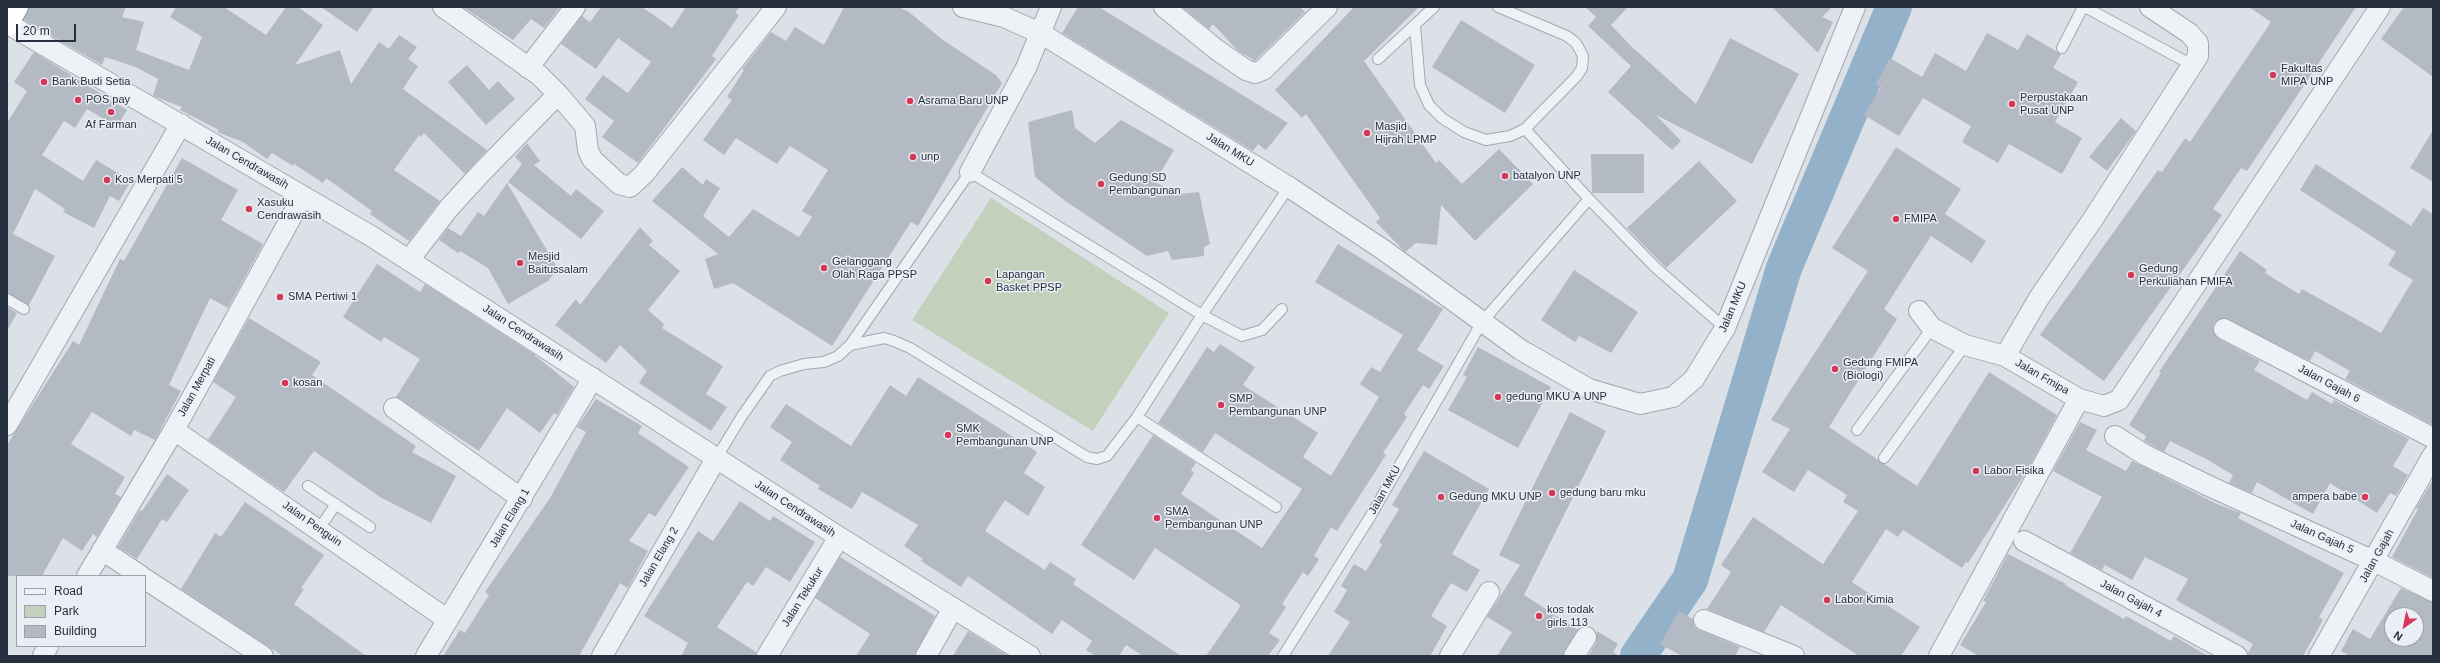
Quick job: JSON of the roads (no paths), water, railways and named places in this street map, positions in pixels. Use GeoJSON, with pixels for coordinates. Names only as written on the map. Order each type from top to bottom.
{"type":"FeatureCollection","features":[{"type":"Feature","properties":{"kind":"highway"},"geometry":{"type":"LineString","coordinates":[[7,25],[17,7]]}},
{"type":"Feature","properties":{"kind":"street"},"geometry":{"type":"LineString","coordinates":[[443,7],[539,75],[558,94],[585,126],[588,150],[592,159],[619,184],[630,187],[644,174],[776,7]]}},
{"type":"Feature","properties":{"kind":"street"},"geometry":{"type":"LineString","coordinates":[[528,68],[574,7]]}},
{"type":"Feature","properties":{"kind":"street","name":"Jalan MKU"},"geometry":{"type":"LineString","coordinates":[[964,7],[1004,17],[1042,34],[1289,187],[1385,251],[1520,350],[1589,389],[1640,404],[1673,398],[1694,379],[1725,328],[1855,7]]}},
{"type":"Feature","properties":{"kind":"street"},"geometry":{"type":"LineString","coordinates":[[970,172],[1026,68],[1042,34],[1051,7]]}},
{"type":"Feature","properties":{"kind":"street"},"geometry":{"type":"LineString","coordinates":[[1164,7],[1217,50],[1246,70],[1255,73],[1263,70],[1327,7]]}},
{"type":"Feature","properties":{"kind":"street","name":"Jalan Fmipa"},"geometry":{"type":"LineString","coordinates":[[2005,356],[2039,298],[2093,219],[2198,56],[2198,43],[2150,7]]}},
{"type":"Feature","properties":{"kind":"street","name":"Jalan Fmipa"},"geometry":{"type":"LineString","coordinates":[[1919,311],[1932,328],[1966,345],[2005,356],[2079,399],[2104,406],[2119,400],[2379,7]]}},
{"type":"Feature","properties":{"kind":"street","name":"Jalan Cendrawasih"},"geometry":{"type":"LineString","coordinates":[[7,25],[181,124],[409,260],[840,537],[1030,656]]}},
{"type":"Feature","properties":{"kind":"street"},"geometry":{"type":"LineString","coordinates":[[409,260],[449,208],[558,94]]}},
{"type":"Feature","properties":{"kind":"street"},"geometry":{"type":"LineString","coordinates":[[7,425],[181,124]]}},
{"type":"Feature","properties":{"kind":"street","name":"Jalan Merpati"},"geometry":{"type":"LineString","coordinates":[[88,575],[174,430],[303,196]]}},
{"type":"Feature","properties":{"kind":"street","name":"Jalan Gajah 6"},"geometry":{"type":"LineString","coordinates":[[2224,330],[2433,438]]}},
{"type":"Feature","properties":{"kind":"street","name":"Jalan Elang 1"},"geometry":{"type":"LineString","coordinates":[[426,656],[522,499],[593,378]]}},
{"type":"Feature","properties":{"kind":"street"},"geometry":{"type":"LineString","coordinates":[[1939,656],[2079,399]]}},
{"type":"Feature","properties":{"kind":"street"},"geometry":{"type":"LineString","coordinates":[[394,408],[522,499]]}},
{"type":"Feature","properties":{"kind":"street","name":"Jalan Penguin"},"geometry":{"type":"LineString","coordinates":[[174,430],[319,528],[448,620]]}},
{"type":"Feature","properties":{"kind":"street","name":"Jalan Gajah 5"},"geometry":{"type":"LineString","coordinates":[[2115,436],[2145,455],[2209,486],[2374,561],[2433,591]]}},
{"type":"Feature","properties":{"kind":"street","name":"Jalan Gajah"},"geometry":{"type":"LineString","coordinates":[[2319,656],[2433,455]]}},
{"type":"Feature","properties":{"kind":"street","name":"Jalan Elang 2"},"geometry":{"type":"LineString","coordinates":[[602,656],[717,457]]}},
{"type":"Feature","properties":{"kind":"street","name":"Jalan Tekukur"},"geometry":{"type":"LineString","coordinates":[[767,656],[840,537]]}},
{"type":"Feature","properties":{"kind":"street","name":"Jalan Gajah 4"},"geometry":{"type":"LineString","coordinates":[[2024,541],[2237,656]]}},
{"type":"Feature","properties":{"kind":"street"},"geometry":{"type":"LineString","coordinates":[[102,550],[140,575]]}},
{"type":"Feature","properties":{"kind":"street"},"geometry":{"type":"LineString","coordinates":[[146,580],[263,656]]}},
{"type":"Feature","properties":{"kind":"street"},"geometry":{"type":"LineString","coordinates":[[1450,656],[1489,592]]}},
{"type":"Feature","properties":{"kind":"street"},"geometry":{"type":"LineString","coordinates":[[926,656],[953,608]]}},
{"type":"Feature","properties":{"kind":"street"},"geometry":{"type":"LineString","coordinates":[[1704,620],[1794,656]]}},
{"type":"Feature","properties":{"kind":"street"},"geometry":{"type":"LineString","coordinates":[[1574,656],[1586,637]]}},
{"type":"Feature","properties":{"kind":"street"},"geometry":{"type":"LineString","coordinates":[[43,656],[48,647]]}},
{"type":"Feature","properties":{"kind":"lane"},"geometry":{"type":"LineString","coordinates":[[1378,59],[1434,7]]}},
{"type":"Feature","properties":{"kind":"lane"},"geometry":{"type":"LineString","coordinates":[[1415,26],[1420,85],[1429,105],[1442,118],[1464,132],[1486,140],[1510,136],[1525,129],[1577,76],[1582,68],[1583,56],[1576,43],[1567,36],[1498,7]]}},
{"type":"Feature","properties":{"kind":"lane"},"geometry":{"type":"LineString","coordinates":[[2062,48],[2084,7],[2192,65]]}},
{"type":"Feature","properties":{"kind":"lane"},"geometry":{"type":"LineString","coordinates":[[1525,129],[1589,199],[1655,267],[1725,328]]}},
{"type":"Feature","properties":{"kind":"lane"},"geometry":{"type":"LineString","coordinates":[[717,457],[742,416],[770,376],[780,371],[804,364],[824,362],[838,356],[850,345],[970,172],[1202,315],[1242,336],[1262,330],[1282,309]]}},
{"type":"Feature","properties":{"kind":"lane"},"geometry":{"type":"LineString","coordinates":[[850,345],[884,338],[910,348],[1087,457],[1096,459],[1107,456],[1137,417],[1202,315],[1289,187]]}},
{"type":"Feature","properties":{"kind":"lane"},"geometry":{"type":"LineString","coordinates":[[1482,322],[1589,199]]}},
{"type":"Feature","properties":{"kind":"lane"},"geometry":{"type":"LineString","coordinates":[[7,300],[24,309]]}},
{"type":"Feature","properties":{"kind":"lane","name":"Jalan MKU"},"geometry":{"type":"LineString","coordinates":[[1283,656],[1370,517],[1482,322]]}},
{"type":"Feature","properties":{"kind":"lane"},"geometry":{"type":"LineString","coordinates":[[1856,430],[1932,328]]}},
{"type":"Feature","properties":{"kind":"lane"},"geometry":{"type":"LineString","coordinates":[[1884,458],[1966,345]]}},
{"type":"Feature","properties":{"kind":"lane"},"geometry":{"type":"LineString","coordinates":[[1137,417],[1276,507]]}},
{"type":"Feature","properties":{"kind":"lane"},"geometry":{"type":"LineString","coordinates":[[308,486],[370,527]]}},
{"type":"Feature","properties":{"kind":"lane"},"geometry":{"type":"LineString","coordinates":[[319,528],[336,504]]}},
{"type":"Feature","properties":{"kind":"waterway"},"geometry":{"type":"LineString","coordinates":[[1638,656],[1690,580],[1784,268],[1894,7]]}},
{"type":"Feature","properties":{"kind":"place","name":"Fakultas MIPA UNP"},"geometry":{"type":"Point","coordinates":[2273,75]}},
{"type":"Feature","properties":{"kind":"place","name":"Bank Budi Setia"},"geometry":{"type":"Point","coordinates":[44,82]}},
{"type":"Feature","properties":{"kind":"place","name":"POS pay"},"geometry":{"type":"Point","coordinates":[78,100]}},
{"type":"Feature","properties":{"kind":"place","name":"Asrama Baru UNP"},"geometry":{"type":"Point","coordinates":[910,101]}},
{"type":"Feature","properties":{"kind":"place","name":"Perpustakaan Pusat UNP"},"geometry":{"type":"Point","coordinates":[2012,104]}},
{"type":"Feature","properties":{"kind":"place","name":"Af Farman"},"geometry":{"type":"Point","coordinates":[111,112]}},
{"type":"Feature","properties":{"kind":"place","name":"Masjid Hijrah LPMP"},"geometry":{"type":"Point","coordinates":[1367,133]}},
{"type":"Feature","properties":{"kind":"place","name":"unp"},"geometry":{"type":"Point","coordinates":[913,157]}},
{"type":"Feature","properties":{"kind":"place","name":"batalyon UNP"},"geometry":{"type":"Point","coordinates":[1505,176]}},
{"type":"Feature","properties":{"kind":"place","name":"Kos Merpati 5"},"geometry":{"type":"Point","coordinates":[107,180]}},
{"type":"Feature","properties":{"kind":"place","name":"Gedung SD Pembangunan"},"geometry":{"type":"Point","coordinates":[1101,184]}},
{"type":"Feature","properties":{"kind":"place","name":"Xasuku Cendrawasih"},"geometry":{"type":"Point","coordinates":[249,209]}},
{"type":"Feature","properties":{"kind":"place","name":"FMIPA"},"geometry":{"type":"Point","coordinates":[1896,219]}},
{"type":"Feature","properties":{"kind":"place","name":"Mesjid Baitussalam"},"geometry":{"type":"Point","coordinates":[520,263]}},
{"type":"Feature","properties":{"kind":"place","name":"Gelanggang Olah Raga PPSP"},"geometry":{"type":"Point","coordinates":[824,268]}},
{"type":"Feature","properties":{"kind":"place","name":"Gedung Perkuliahan FMIFA"},"geometry":{"type":"Point","coordinates":[2131,275]}},
{"type":"Feature","properties":{"kind":"place","name":"Lapangan Basket PPSP"},"geometry":{"type":"Point","coordinates":[988,281]}},
{"type":"Feature","properties":{"kind":"place","name":"SMA Pertiwi 1"},"geometry":{"type":"Point","coordinates":[280,297]}},
{"type":"Feature","properties":{"kind":"place","name":"Gedung FMIPA (Biologi)"},"geometry":{"type":"Point","coordinates":[1835,369]}},
{"type":"Feature","properties":{"kind":"place","name":"kosan"},"geometry":{"type":"Point","coordinates":[285,383]}},
{"type":"Feature","properties":{"kind":"place","name":"gedung MKU A UNP"},"geometry":{"type":"Point","coordinates":[1498,397]}},
{"type":"Feature","properties":{"kind":"place","name":"SMP Pembangunan UNP"},"geometry":{"type":"Point","coordinates":[1221,405]}},
{"type":"Feature","properties":{"kind":"place","name":"SMK Pembangunan UNP"},"geometry":{"type":"Point","coordinates":[948,435]}},
{"type":"Feature","properties":{"kind":"place","name":"Labor Fisika"},"geometry":{"type":"Point","coordinates":[1976,471]}},
{"type":"Feature","properties":{"kind":"place","name":"gedung baru mku"},"geometry":{"type":"Point","coordinates":[1552,493]}},
{"type":"Feature","properties":{"kind":"place","name":"Gedung MKU UNP"},"geometry":{"type":"Point","coordinates":[1441,497]}},
{"type":"Feature","properties":{"kind":"place","name":"ampera babe"},"geometry":{"type":"Point","coordinates":[2365,497]}},
{"type":"Feature","properties":{"kind":"place","name":"SMA Pembangunan UNP"},"geometry":{"type":"Point","coordinates":[1157,518]}},
{"type":"Feature","properties":{"kind":"place","name":"Labor Kimia"},"geometry":{"type":"Point","coordinates":[1827,600]}},
{"type":"Feature","properties":{"kind":"place","name":"kos todak girls 113"},"geometry":{"type":"Point","coordinates":[1539,616]}}]}
